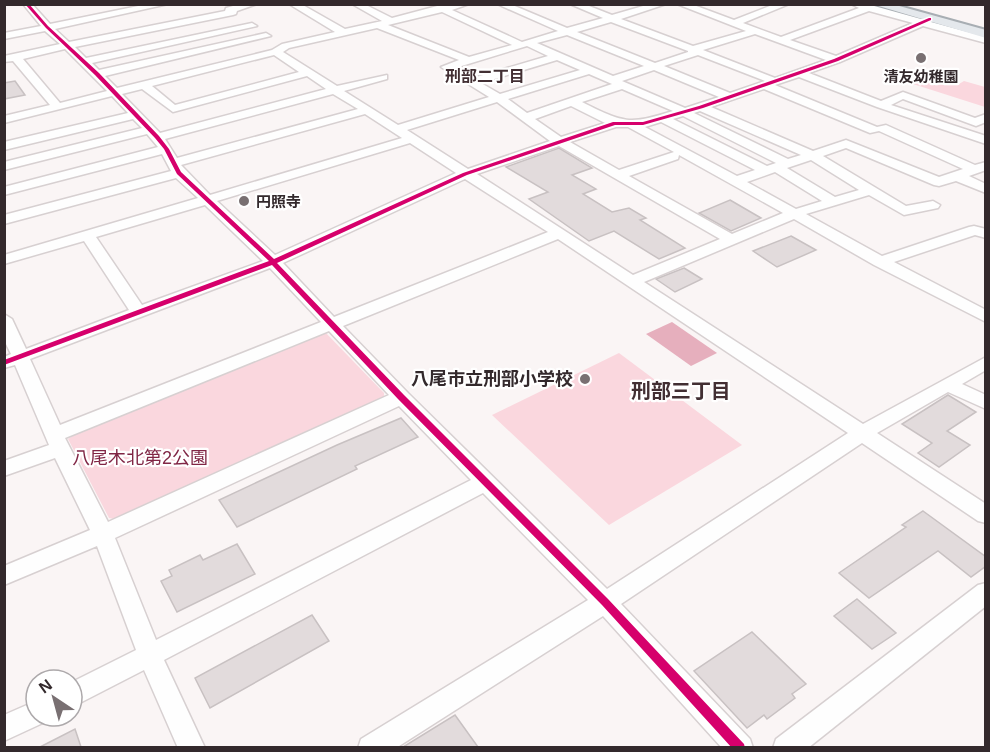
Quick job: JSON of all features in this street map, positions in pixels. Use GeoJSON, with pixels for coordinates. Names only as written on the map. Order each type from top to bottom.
{"type":"FeatureCollection","features":[{"type":"Feature","properties":{"kind":"main road"},"geometry":{"type":"LineString","coordinates":[[872,6],[926,22],[986,34]]}},
{"type":"Feature","properties":{"kind":"street"},"geometry":{"type":"LineString","coordinates":[[27,4],[46,27],[97,74],[153,134],[166,149],[177,168],[273,262],[401,397],[605,602],[740,747]]}},
{"type":"Feature","properties":{"kind":"street"},"geometry":{"type":"LineString","coordinates":[[4,36],[164,4]]}},
{"type":"Feature","properties":{"kind":"street"},"geometry":{"type":"LineString","coordinates":[[10,58],[253,4]]}},
{"type":"Feature","properties":{"kind":"street"},"geometry":{"type":"LineString","coordinates":[[293,4],[345,33]]}},
{"type":"Feature","properties":{"kind":"street"},"geometry":{"type":"LineString","coordinates":[[356,4],[392,22]]}},
{"type":"Feature","properties":{"kind":"street"},"geometry":{"type":"LineString","coordinates":[[432,4],[559,56],[684,112],[834,202]]}},
{"type":"Feature","properties":{"kind":"street"},"geometry":{"type":"LineString","coordinates":[[4,120],[465,4]]}},
{"type":"Feature","properties":{"kind":"street"},"geometry":{"type":"LineString","coordinates":[[501,4],[730,97]]}},
{"type":"Feature","properties":{"kind":"street"},"geometry":{"type":"LineString","coordinates":[[574,4],[695,51],[878,129],[980,168]]}},
{"type":"Feature","properties":{"kind":"street"},"geometry":{"type":"LineString","coordinates":[[662,4],[446,67],[500,99],[560,142],[730,239]]}},
{"type":"Feature","properties":{"kind":"street"},"geometry":{"type":"LineString","coordinates":[[681,4],[836,60]]}},
{"type":"Feature","properties":{"kind":"street"},"geometry":{"type":"LineString","coordinates":[[734,23],[785,4]]}},
{"type":"Feature","properties":{"kind":"street"},"geometry":{"type":"LineString","coordinates":[[855,4],[872,6]]}},
{"type":"Feature","properties":{"kind":"street"},"geometry":{"type":"LineString","coordinates":[[781,40],[872,6]]}},
{"type":"Feature","properties":{"kind":"street"},"geometry":{"type":"LineString","coordinates":[[228,9],[310,72],[559,233],[986,515]]}},
{"type":"Feature","properties":{"kind":"street"},"geometry":{"type":"LineString","coordinates":[[38,17],[49,15]]}},
{"type":"Feature","properties":{"kind":"street"},"geometry":{"type":"LineString","coordinates":[[13,360],[273,262],[465,174],[615,123],[644,124],[700,107],[836,60],[926,22],[986,40]]}},
{"type":"Feature","properties":{"kind":"street"},"geometry":{"type":"LineString","coordinates":[[379,25],[468,60]]}},
{"type":"Feature","properties":{"kind":"street"},"geometry":{"type":"LineString","coordinates":[[84,62],[252,26]]}},
{"type":"Feature","properties":{"kind":"street"},"geometry":{"type":"LineString","coordinates":[[525,118],[573,102],[655,66],[755,31]]}},
{"type":"Feature","properties":{"kind":"street"},"geometry":{"type":"LineString","coordinates":[[97,74],[266,36]]}},
{"type":"Feature","properties":{"kind":"street"},"geometry":{"type":"LineString","coordinates":[[472,82],[559,56]]}},
{"type":"Feature","properties":{"kind":"street"},"geometry":{"type":"LineString","coordinates":[[10,58],[58,108]]}},
{"type":"Feature","properties":{"kind":"street"},"geometry":{"type":"LineString","coordinates":[[233,63],[266,84]]}},
{"type":"Feature","properties":{"kind":"street"},"geometry":{"type":"LineString","coordinates":[[398,129],[591,70]]}},
{"type":"Feature","properties":{"kind":"street"},"geometry":{"type":"LineString","coordinates":[[145,86],[173,109],[310,72]]}},
{"type":"Feature","properties":{"kind":"street"},"geometry":{"type":"LineString","coordinates":[[799,73],[881,105],[986,140]]}},
{"type":"Feature","properties":{"kind":"street"},"geometry":{"type":"LineString","coordinates":[[189,74],[220,96]]}},
{"type":"Feature","properties":{"kind":"street"},"geometry":{"type":"LineString","coordinates":[[4,166],[153,134],[383,77]]}},
{"type":"Feature","properties":{"kind":"street"},"geometry":{"type":"LineString","coordinates":[[881,105],[903,95],[976,122],[986,117]]}},
{"type":"Feature","properties":{"kind":"street"},"geometry":{"type":"LineString","coordinates":[[573,102],[615,123]]}},
{"type":"Feature","properties":{"kind":"street"},"geometry":{"type":"LineString","coordinates":[[700,107],[812,155],[904,211],[933,205]]}},
{"type":"Feature","properties":{"kind":"street"},"geometry":{"type":"LineString","coordinates":[[4,220],[368,110]]}},
{"type":"Feature","properties":{"kind":"street"},"geometry":{"type":"LineString","coordinates":[[4,146],[134,115]]}},
{"type":"Feature","properties":{"kind":"street"},"geometry":{"type":"LineString","coordinates":[[662,118],[778,168]]}},
{"type":"Feature","properties":{"kind":"street"},"geometry":{"type":"LineString","coordinates":[[631,124],[796,213],[879,262],[986,317]]}},
{"type":"Feature","properties":{"kind":"street"},"geometry":{"type":"LineString","coordinates":[[928,149],[961,131]]}},
{"type":"Feature","properties":{"kind":"street"},"geometry":{"type":"LineString","coordinates":[[4,260],[412,139]]}},
{"type":"Feature","properties":{"kind":"street"},"geometry":{"type":"LineString","coordinates":[[736,181],[846,144],[939,182],[980,168]]}},
{"type":"Feature","properties":{"kind":"street"},"geometry":{"type":"LineString","coordinates":[[4,190],[166,149]]}},
{"type":"Feature","properties":{"kind":"street"},"geometry":{"type":"LineString","coordinates":[[618,175],[673,156]]}},
{"type":"Feature","properties":{"kind":"street"},"geometry":{"type":"LineString","coordinates":[[957,176],[986,189]]}},
{"type":"Feature","properties":{"kind":"street"},"geometry":{"type":"LineString","coordinates":[[632,281],[796,213],[872,190]]}},
{"type":"Feature","properties":{"kind":"street"},"geometry":{"type":"LineString","coordinates":[[879,262],[936,241],[950,240],[974,230],[986,234]]}},
{"type":"Feature","properties":{"kind":"street"},"geometry":{"type":"LineString","coordinates":[[4,469],[57,441],[333,324],[559,233]]}},
{"type":"Feature","properties":{"kind":"street"},"geometry":{"type":"LineString","coordinates":[[88,236],[139,313]]}},
{"type":"Feature","properties":{"kind":"street"},"geometry":{"type":"LineString","coordinates":[[4,320],[13,360],[57,441],[103,534],[150,655],[192,747]]}},
{"type":"Feature","properties":{"kind":"street"},"geometry":{"type":"LineString","coordinates":[[371,747],[605,602],[863,433],[986,362]]}},
{"type":"Feature","properties":{"kind":"street"},"geometry":{"type":"LineString","coordinates":[[947,384],[986,403]]}},
{"type":"Feature","properties":{"kind":"street"},"geometry":{"type":"LineString","coordinates":[[4,576],[103,534],[401,397]]}},
{"type":"Feature","properties":{"kind":"street"},"geometry":{"type":"LineString","coordinates":[[84,689],[486,482]]}},
{"type":"Feature","properties":{"kind":"street"},"geometry":{"type":"LineString","coordinates":[[786,747],[986,592]]}},
{"type":"Feature","properties":{"kind":"street"},"geometry":{"type":"LineString","coordinates":[[4,729],[24,719]]}},
{"type":"Feature","properties":{"kind":"green space"},"geometry":{"type":"Polygon","coordinates":[[[931,75],[959,84],[964,81],[985,87],[985,107],[913,84],[931,75]]]}},
{"type":"Feature","properties":{"kind":"green space","name":"八尾木北第2公園"},"geometry":{"type":"Polygon","coordinates":[[[324,331],[384,393],[384,398],[119,520],[109,518],[68,439],[78,432],[324,331]]]}},
{"type":"Feature","properties":{"kind":"green space"},"geometry":{"type":"Polygon","coordinates":[[[619,353],[742,445],[609,525],[492,415],[619,353]]]}},
{"type":"Feature","properties":{"kind":"shaded area"},"geometry":{"type":"Polygon","coordinates":[[[672,322],[717,353],[691,366],[646,334],[672,322]]]}},
{"type":"Feature","properties":{"kind":"building"},"geometry":{"type":"Polygon","coordinates":[[[15,81],[25,95],[4,99],[4,83],[15,81]]]}},
{"type":"Feature","properties":{"kind":"building"},"geometry":{"type":"Polygon","coordinates":[[[559,148],[592,168],[572,175],[596,189],[583,194],[612,212],[629,208],[646,218],[640,220],[685,248],[659,259],[614,231],[589,241],[529,199],[548,192],[506,167],[559,148]]]}},
{"type":"Feature","properties":{"kind":"building"},"geometry":{"type":"Polygon","coordinates":[[[730,200],[761,218],[731,231],[699,213],[730,200]]]}},
{"type":"Feature","properties":{"kind":"building"},"geometry":{"type":"Polygon","coordinates":[[[791,236],[816,250],[777,267],[753,251],[791,236]]]}},
{"type":"Feature","properties":{"kind":"building"},"geometry":{"type":"Polygon","coordinates":[[[684,268],[702,279],[675,292],[656,279],[684,268]]]}},
{"type":"Feature","properties":{"kind":"building"},"geometry":{"type":"Polygon","coordinates":[[[948,395],[976,412],[947,431],[970,445],[939,467],[918,453],[932,443],[902,424],[948,395]]]}},
{"type":"Feature","properties":{"kind":"building"},"geometry":{"type":"Polygon","coordinates":[[[401,418],[418,437],[355,466],[357,469],[237,527],[219,500],[337,445],[401,418]]]}},
{"type":"Feature","properties":{"kind":"building"},"geometry":{"type":"Polygon","coordinates":[[[923,511],[986,557],[986,566],[971,577],[938,551],[869,598],[839,573],[906,527],[902,525],[923,511]]]}},
{"type":"Feature","properties":{"kind":"building"},"geometry":{"type":"Polygon","coordinates":[[[237,544],[255,574],[177,612],[161,581],[172,576],[169,570],[200,555],[203,560],[237,544]]]}},
{"type":"Feature","properties":{"kind":"building"},"geometry":{"type":"Polygon","coordinates":[[[857,599],[896,633],[872,649],[834,616],[857,599]]]}},
{"type":"Feature","properties":{"kind":"building"},"geometry":{"type":"Polygon","coordinates":[[[312,615],[329,641],[210,708],[195,678],[312,615]]]}},
{"type":"Feature","properties":{"kind":"building"},"geometry":{"type":"Polygon","coordinates":[[[752,632],[806,684],[792,694],[795,698],[767,719],[764,715],[747,728],[694,671],[752,632]]]}},
{"type":"Feature","properties":{"kind":"building"},"geometry":{"type":"Polygon","coordinates":[[[455,715],[478,747],[403,747],[455,715]]]}},
{"type":"Feature","properties":{"kind":"building"},"geometry":{"type":"Polygon","coordinates":[[[75,729],[81,747],[40,747],[75,729]]]}},
{"type":"Feature","properties":{"kind":"cycle path"},"geometry":{"type":"LineString","coordinates":[[27,4],[157,137],[179,173],[273,262],[401,397],[605,602],[740,748]]}},
{"type":"Feature","properties":{"kind":"cycle path"},"geometry":{"type":"LineString","coordinates":[[4,363],[273,262],[465,174],[615,123],[643,124],[701,107],[836,60],[930,19]]}},
{"type":"Feature","properties":{"kind":"place","name":"清友幼稚園"},"geometry":{"type":"Point","coordinates":[921,58]}},
{"type":"Feature","properties":{"kind":"place","name":"円照寺"},"geometry":{"type":"Point","coordinates":[244,201]}},
{"type":"Feature","properties":{"kind":"place","name":"八尾市立刑部小学校"},"geometry":{"type":"Point","coordinates":[585,379]}},
{"type":"Feature","properties":{"kind":"district","name":"刑部二丁目"},"geometry":{"type":"Point","coordinates":[485,76]}},
{"type":"Feature","properties":{"kind":"district","name":"刑部三丁目"},"geometry":{"type":"Point","coordinates":[681,391]}}]}
